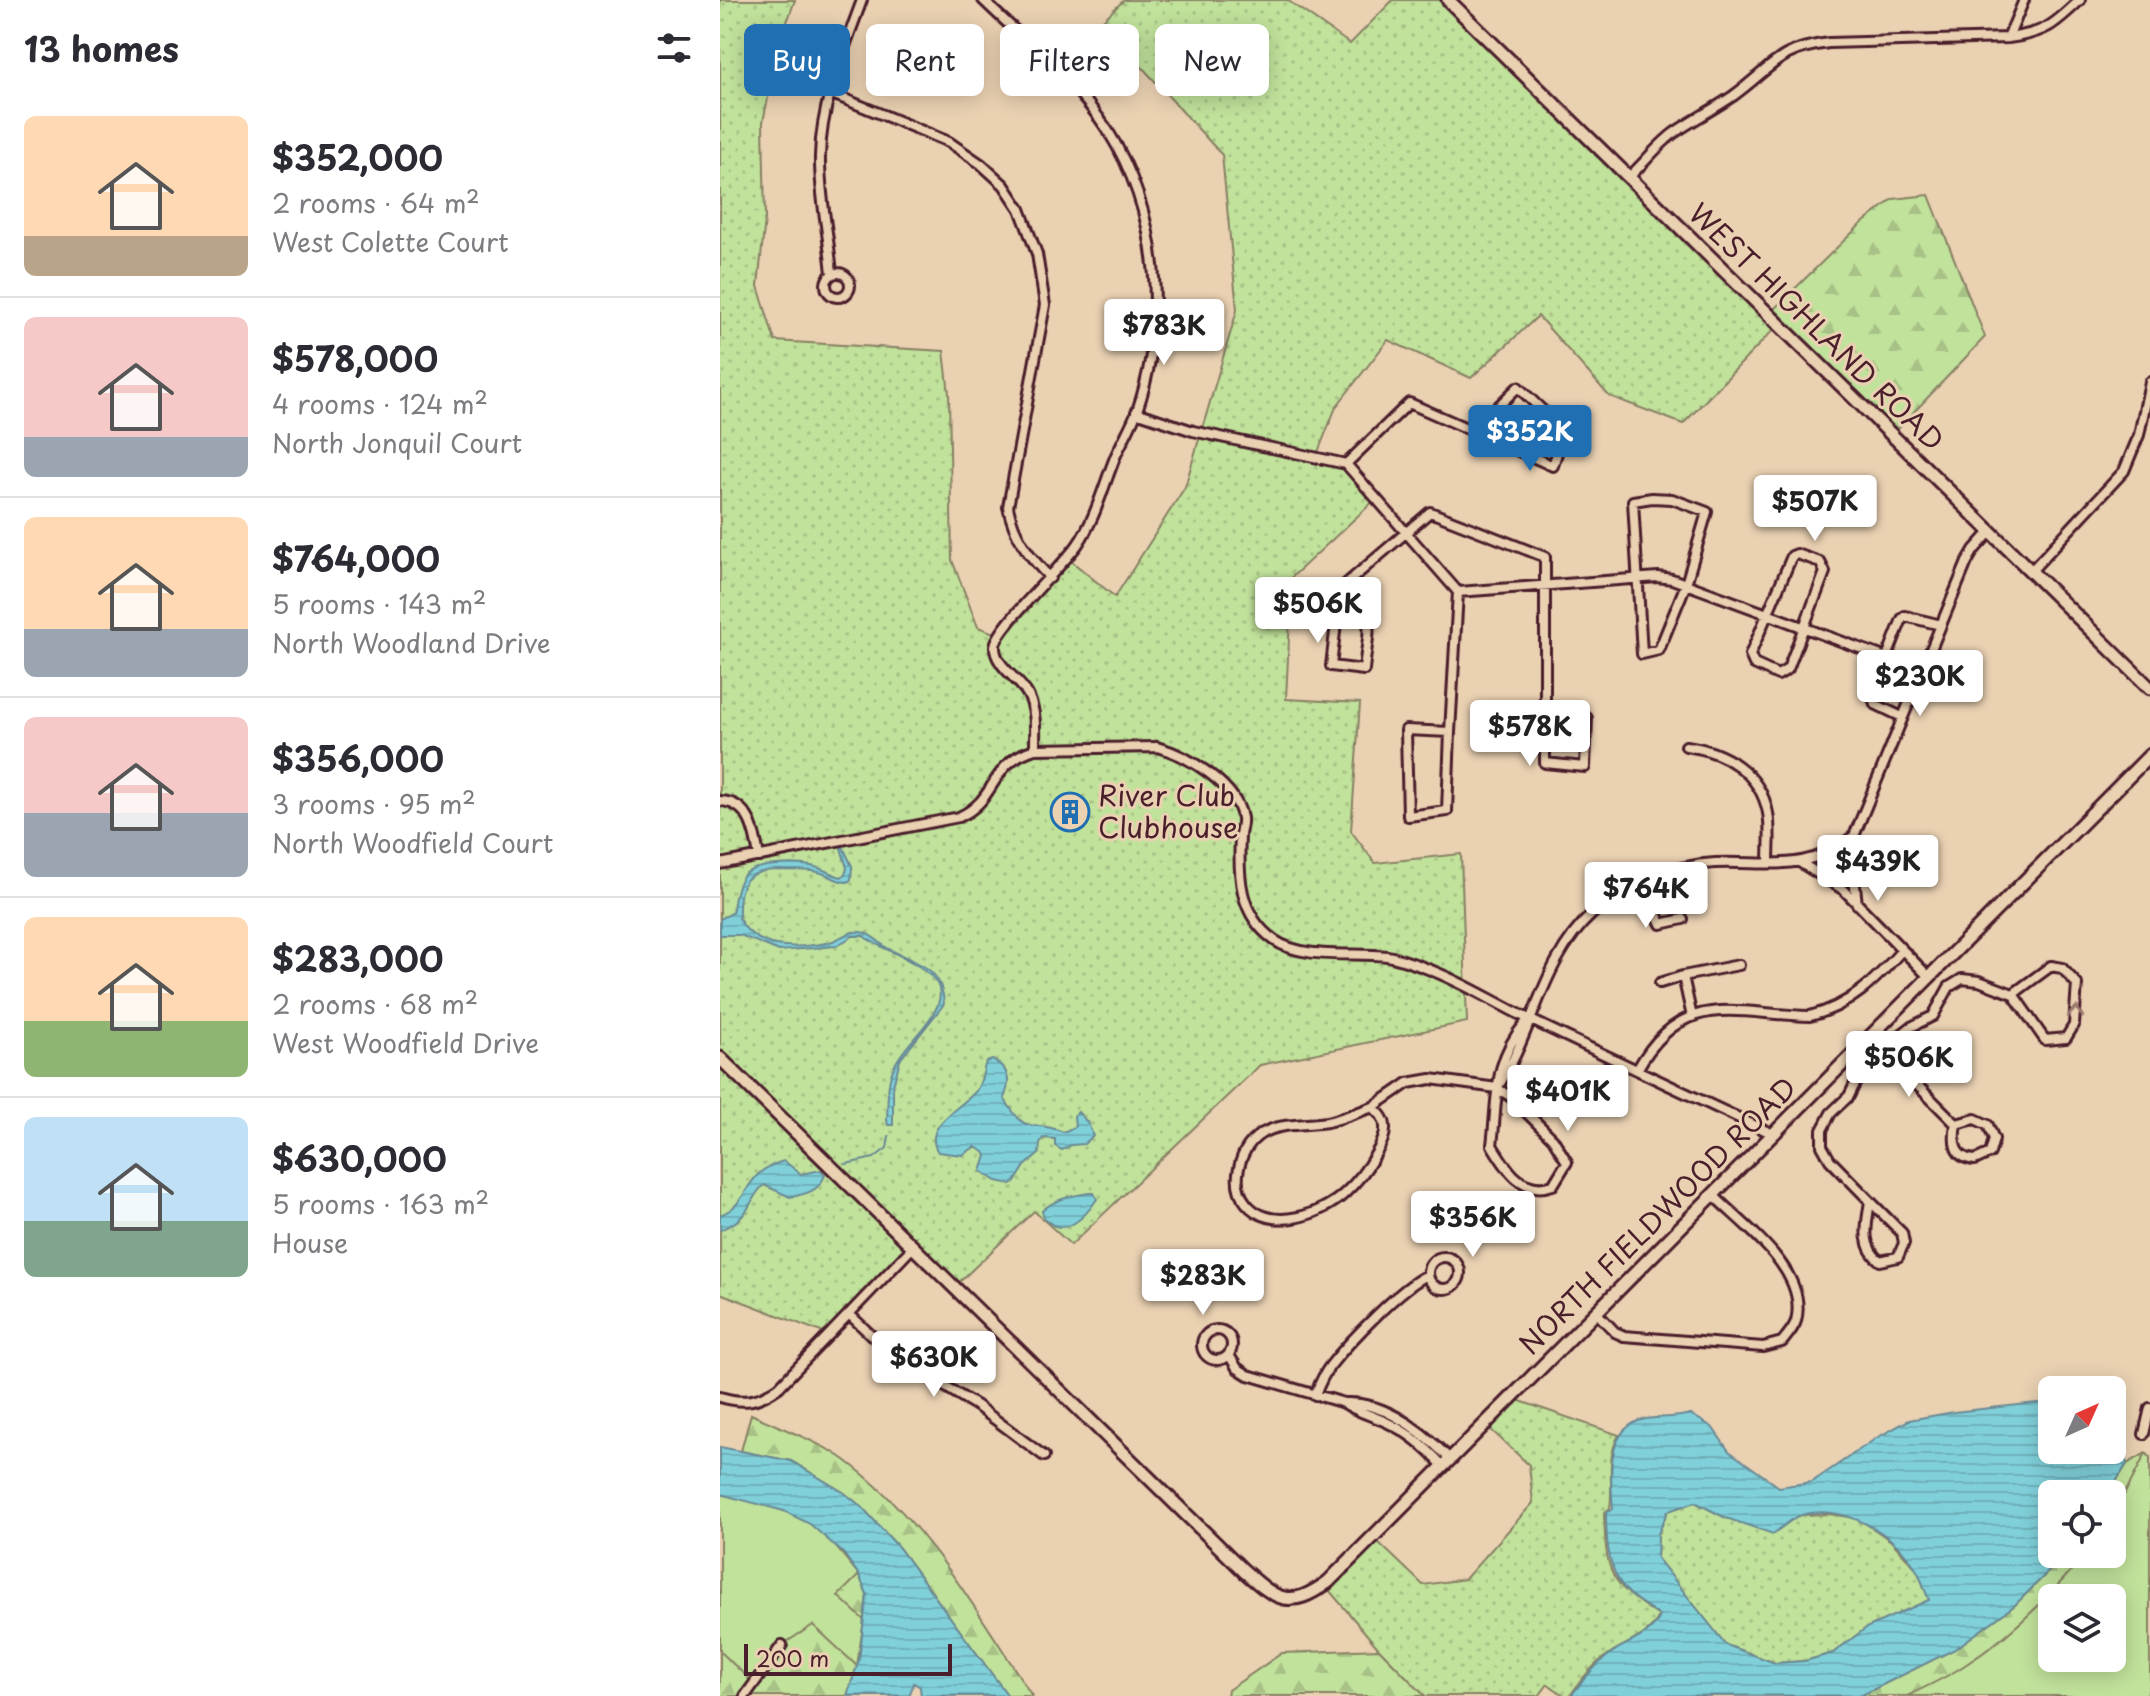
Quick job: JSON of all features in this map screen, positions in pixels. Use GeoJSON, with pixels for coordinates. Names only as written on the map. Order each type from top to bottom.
{"type":"FeatureCollection","features":[{"type":"Feature","properties":{"kind":"street"},"geometry":{"type":"LineString","coordinates":[[850,35],[862,0]]}},
{"type":"Feature","properties":{"kind":"street"},"geometry":{"type":"LineString","coordinates":[[983,0],[1008,24]]}},
{"type":"Feature","properties":{"kind":"street","name":"WEST HIGHLAND ROAD"},"geometry":{"type":"LineString","coordinates":[[1448,0],[2150,688]]}},
{"type":"Feature","properties":{"kind":"street"},"geometry":{"type":"LineString","coordinates":[[2008,38],[2024,0]]}},
{"type":"Feature","properties":{"kind":"street"},"geometry":{"type":"LineString","coordinates":[[1629,177],[1673,134],[1732,97],[1773,61],[1795,49],[1829,43],[2008,38],[2037,34],[2051,27],[2080,0]]}},
{"type":"Feature","properties":{"kind":"street"},"geometry":{"type":"LineString","coordinates":[[829,96],[821,133],[820,180],[828,222],[832,274]]}},
{"type":"Feature","properties":{"kind":"street"},"geometry":{"type":"LineString","coordinates":[[837,96],[949,142],[1004,185],[1020,209],[1037,254],[1045,305],[1008,507],[1020,541],[1050,578]]}},
{"type":"Feature","properties":{"kind":"street"},"geometry":{"type":"LineString","coordinates":[[1035,749],[1035,720],[1030,699],[1024,687],[1001,663],[995,646],[1009,622],[1050,578],[1086,532],[1136,412],[1150,357],[1154,312],[1153,269],[1146,219],[1132,177],[1107,130],[1079,96]]}},
{"type":"Feature","properties":{"kind":"street"},"geometry":{"type":"LineString","coordinates":[[2031,571],[2124,471],[2139,435],[2150,382]]}},
{"type":"Feature","properties":{"kind":"street"},"geometry":{"type":"LineString","coordinates":[[1346,464],[1409,403],[1473,431],[1553,466],[1564,431],[1518,387],[1473,431]]}},
{"type":"Feature","properties":{"kind":"street"},"geometry":{"type":"LineString","coordinates":[[1136,412],[1193,431],[1346,464],[1458,592],[1447,811],[1408,816],[1406,730],[1450,732]]}},
{"type":"Feature","properties":{"kind":"street"},"geometry":{"type":"LineString","coordinates":[[1672,499],[1707,512],[1686,584],[1659,650],[1642,654],[1633,501],[1672,499]]}},
{"type":"Feature","properties":{"kind":"street"},"geometry":{"type":"LineString","coordinates":[[1340,589],[1367,613],[1364,670],[1331,666],[1340,589],[1430,512],[1545,557],[1545,763],[1585,767],[1587,718],[1547,720]]}},
{"type":"Feature","properties":{"kind":"street"},"geometry":{"type":"LineString","coordinates":[[1857,904],[1853,885],[1854,836],[1967,562],[1991,531]]}},
{"type":"Feature","properties":{"kind":"street"},"geometry":{"type":"LineString","coordinates":[[1803,555],[1820,562],[1825,572],[1804,626],[1788,669],[1778,675],[1751,660],[1750,655],[1792,556],[1803,555]]}},
{"type":"Feature","properties":{"kind":"street"},"geometry":{"type":"LineString","coordinates":[[1458,592],[1658,577],[1767,612],[1922,671]]}},
{"type":"Feature","properties":{"kind":"street"},"geometry":{"type":"LineString","coordinates":[[1902,717],[1872,701],[1872,695],[1902,619],[1905,616],[1941,625]]}},
{"type":"Feature","properties":{"kind":"street"},"geometry":{"type":"LineString","coordinates":[[720,864],[959,817],[981,802],[1009,760],[1017,754],[1035,749],[1153,746],[1176,752],[1209,773],[1235,800],[1242,819],[1242,893],[1248,913],[1261,930],[1278,943],[1296,949],[1337,954],[1390,956],[1430,969],[1773,1134]]}},
{"type":"Feature","properties":{"kind":"street"},"geometry":{"type":"LineString","coordinates":[[1686,746],[1709,749],[1737,763],[1751,777],[1768,813],[1769,863]]}},
{"type":"Feature","properties":{"kind":"street","name":"NORTH FIELDWOOD ROAD"},"geometry":{"type":"LineString","coordinates":[[913,1247],[1244,1571],[1267,1591],[1280,1597],[1294,1599],[1308,1596],[1328,1582],[2149,756]]}},
{"type":"Feature","properties":{"kind":"street"},"geometry":{"type":"LineString","coordinates":[[720,801],[736,803],[745,812],[755,833],[759,857]]}},
{"type":"Feature","properties":{"kind":"street"},"geometry":{"type":"LineString","coordinates":[[1373,1107],[1384,1119],[1386,1130],[1381,1146],[1357,1182],[1343,1196],[1325,1207],[1291,1219],[1273,1218],[1249,1207],[1238,1186],[1238,1172],[1250,1143],[1265,1131],[1328,1122],[1373,1107],[1408,1083],[1431,1079],[1497,1088],[1511,1097],[1553,1139],[1567,1162],[1553,1185],[1535,1189],[1524,1185],[1492,1145],[1497,1088],[1515,1058],[1550,971],[1569,941],[1593,913],[1642,883],[1677,868],[1712,863],[1801,863],[1837,850],[1854,836]]}},
{"type":"Feature","properties":{"kind":"street"},"geometry":{"type":"LineString","coordinates":[[1801,863],[1844,890],[1930,978]]}},
{"type":"Feature","properties":{"kind":"street"},"geometry":{"type":"LineString","coordinates":[[1642,883],[1661,924],[1683,919]]}},
{"type":"Feature","properties":{"kind":"street"},"geometry":{"type":"LineString","coordinates":[[1637,1070],[1660,1035],[1707,1010],[1810,1016],[1826,1012],[1861,992],[1902,950]]}},
{"type":"Feature","properties":{"kind":"street"},"geometry":{"type":"LineString","coordinates":[[1660,983],[1739,965]]}},
{"type":"Feature","properties":{"kind":"street"},"geometry":{"type":"LineString","coordinates":[[1870,1201],[1866,1230],[1868,1249],[1880,1261],[1898,1257],[1904,1243],[1902,1233],[1830,1160],[1822,1146],[1822,1130],[1831,1113],[1849,1096],[1860,1074],[1903,1033],[1933,1016],[1949,987],[1962,979],[1979,981],[2013,994],[2045,1040],[2066,1038],[2074,1025],[2077,984],[2062,968],[2051,966],[2013,994]]}},
{"type":"Feature","properties":{"kind":"street"},"geometry":{"type":"LineString","coordinates":[[1683,976],[1692,1017]]}},
{"type":"Feature","properties":{"kind":"street"},"geometry":{"type":"LineString","coordinates":[[1875,1033],[1883,1041],[1884,1052]]}},
{"type":"Feature","properties":{"kind":"street"},"geometry":{"type":"LineString","coordinates":[[1866,1042],[1874,1051],[1884,1052],[1956,1124]]}},
{"type":"Feature","properties":{"kind":"street"},"geometry":{"type":"LineString","coordinates":[[720,1058],[913,1247],[779,1387],[742,1403],[720,1397]]}},
{"type":"Feature","properties":{"kind":"street"},"geometry":{"type":"LineString","coordinates":[[1975,1119],[1988,1125],[1994,1139],[1990,1153],[1975,1160],[1962,1156],[1954,1144],[1956,1124],[1975,1119]]}},
{"type":"Feature","properties":{"kind":"street"},"geometry":{"type":"LineString","coordinates":[[1596,1312],[1615,1332],[1624,1336],[1763,1347],[1782,1342],[1795,1323],[1797,1307],[1794,1284],[1782,1263],[1713,1195]]}},
{"type":"Feature","properties":{"kind":"street"},"geometry":{"type":"LineString","coordinates":[[1315,1395],[1335,1360],[1409,1286],[1428,1275]]}},
{"type":"Feature","properties":{"kind":"street"},"geometry":{"type":"LineString","coordinates":[[849,1314],[890,1353],[986,1412],[1044,1456]]}},
{"type":"Feature","properties":{"kind":"street"},"geometry":{"type":"LineString","coordinates":[[1229,1355],[1237,1368],[1248,1375],[1344,1403],[1358,1403],[1422,1438],[1446,1462]]}},
{"type":"Feature","properties":{"kind":"street"},"geometry":{"type":"LineString","coordinates":[[2144,1434],[2150,1408]]}},
{"type":"Feature","properties":{"kind":"street"},"geometry":{"type":"LineString","coordinates":[[745,1696],[782,1645]]}},
{"type":"Feature","properties":{"kind":"green space"},"geometry":{"type":"Polygon","coordinates":[[[720,0],[795,0],[786,24],[744,24],[744,96],[768,96],[763,122],[765,219],[758,286],[775,341],[944,351],[949,394],[952,560],[978,627],[1002,636],[1070,560],[1115,597],[1185,487],[1237,310],[1222,155],[1168,96],[1269,96],[1269,24],[1155,24],[1155,81],[1139,64],[1139,24],[1101,22],[1124,0],[1287,0],[1350,44],[1393,0],[1448,0],[1779,324],[1683,424],[1609,396],[1538,316],[1471,378],[1388,340],[1336,407],[1316,457],[1346,464],[1377,498],[1292,577],[1286,699],[1360,703],[1351,831],[1375,863],[1461,854],[1467,1022],[1260,1065],[1071,1245],[1034,1211],[954,1287],[913,1248],[829,1335],[720,1293],[720,0]]]}},
{"type":"Feature","properties":{"kind":"green space"},"geometry":{"type":"Polygon","coordinates":[[[1929,195],[1985,337],[1897,430],[1774,309],[1859,226],[1893,199],[1929,195]]]}},
{"type":"Feature","properties":{"kind":"green space"},"geometry":{"type":"Polygon","coordinates":[[[1517,1400],[1619,1435],[1612,1453],[1610,1508],[1604,1513],[1606,1550],[1613,1574],[1620,1584],[1659,1616],[1644,1634],[1597,1663],[1570,1696],[1548,1684],[1539,1696],[1425,1696],[1379,1649],[1329,1590],[1377,1541],[1423,1585],[1465,1579],[1533,1503],[1529,1465],[1489,1428],[1517,1400]]]}},
{"type":"Feature","properties":{"kind":"green space"},"geometry":{"type":"Polygon","coordinates":[[[751,1414],[812,1441],[845,1460],[901,1511],[949,1569],[1032,1696],[1008,1696],[899,1548],[862,1507],[791,1461],[741,1451],[751,1414]]]}},
{"type":"Feature","properties":{"kind":"green space"},"geometry":{"type":"Polygon","coordinates":[[[2146,1453],[2150,1457],[2150,1696],[1860,1696],[1955,1649],[2015,1605],[2052,1568],[2126,1568],[2126,1480],[2117,1480],[2127,1464],[2146,1453]]]}},
{"type":"Feature","properties":{"kind":"green space"},"geometry":{"type":"Polygon","coordinates":[[[2146,1453],[2150,1457],[2150,1685],[2147,1696],[1907,1696],[1980,1655],[2038,1606],[2038,1672],[2126,1672],[2126,1584],[2060,1584],[2073,1568],[2126,1568],[2126,1491],[2146,1453]]]}},
{"type":"Feature","properties":{"kind":"green space"},"geometry":{"type":"Polygon","coordinates":[[[720,1494],[843,1553],[859,1575],[867,1594],[859,1660],[847,1696],[720,1696],[720,1494]]]}},
{"type":"Feature","properties":{"kind":"green space"},"geometry":{"type":"Polygon","coordinates":[[[720,1494],[801,1518],[818,1529],[859,1575],[838,1596],[864,1620],[857,1666],[813,1625],[782,1645],[755,1685],[720,1651],[720,1494]]]}},
{"type":"Feature","properties":{"kind":"green space"},"geometry":{"type":"Polygon","coordinates":[[[1695,1502],[1726,1518],[1828,1514],[1858,1518],[1891,1541],[1917,1569],[1929,1600],[1866,1628],[1833,1653],[1805,1661],[1775,1663],[1726,1645],[1657,1558],[1658,1534],[1668,1511],[1695,1502]]]}},
{"type":"Feature","properties":{"kind":"green space"},"geometry":{"type":"Polygon","coordinates":[[[1379,1649],[1425,1696],[1227,1696],[1228,1690],[1282,1653],[1379,1649]]]}},
{"type":"Feature","properties":{"kind":"water"},"geometry":{"type":"Polygon","coordinates":[[[843,847],[852,866],[851,880],[843,882],[808,871],[758,873],[742,887],[739,918],[755,937],[777,945],[814,945],[856,932],[865,933],[933,973],[942,991],[944,1004],[900,1060],[893,1086],[893,1125],[888,1125],[887,1120],[892,1072],[902,1054],[930,1019],[940,996],[937,984],[928,973],[863,936],[853,936],[836,946],[779,951],[740,935],[720,935],[720,919],[732,913],[738,885],[748,872],[765,866],[795,864],[815,867],[841,877],[847,868],[843,847]]]}},
{"type":"Feature","properties":{"kind":"water"},"geometry":{"type":"Polygon","coordinates":[[[992,1060],[1006,1071],[1008,1086],[1004,1098],[1025,1124],[1063,1132],[1075,1127],[1074,1116],[1078,1112],[1088,1123],[1093,1136],[1084,1144],[1071,1145],[1062,1150],[1055,1146],[1055,1139],[1043,1138],[1039,1154],[1011,1184],[997,1181],[981,1171],[986,1156],[975,1147],[962,1155],[938,1152],[934,1143],[939,1126],[975,1092],[986,1062],[992,1060]]]}},
{"type":"Feature","properties":{"kind":"water"},"geometry":{"type":"Polygon","coordinates":[[[784,1161],[801,1174],[821,1170],[825,1175],[815,1189],[790,1197],[764,1185],[743,1215],[720,1230],[720,1215],[737,1203],[760,1172],[784,1161]]]}},
{"type":"Feature","properties":{"kind":"water"},"geometry":{"type":"Polygon","coordinates":[[[1094,1193],[1097,1199],[1074,1224],[1059,1227],[1044,1218],[1042,1211],[1052,1203],[1071,1196],[1094,1193]]]}},
{"type":"Feature","properties":{"kind":"water"},"geometry":{"type":"Polygon","coordinates":[[[2038,1403],[2038,1464],[2126,1464],[2126,1450],[2127,1464],[2117,1480],[2038,1480],[2038,1568],[2052,1568],[2015,1605],[1955,1649],[1860,1696],[1571,1696],[1599,1663],[1645,1634],[1660,1616],[1625,1589],[1610,1559],[1606,1513],[1613,1509],[1611,1469],[1617,1442],[1623,1432],[1646,1419],[1690,1414],[1712,1427],[1729,1451],[1779,1487],[1812,1482],[1909,1420],[2038,1403]],[[1695,1502],[1668,1511],[1658,1534],[1657,1558],[1726,1645],[1775,1663],[1805,1661],[1833,1653],[1866,1628],[1929,1600],[1908,1557],[1882,1533],[1866,1524],[1832,1513],[1815,1513],[1799,1516],[1773,1534],[1726,1518],[1695,1502]]]}},
{"type":"Feature","properties":{"kind":"water"},"geometry":{"type":"Polygon","coordinates":[[[720,1447],[791,1461],[862,1507],[899,1548],[1008,1696],[921,1696],[920,1687],[914,1683],[909,1696],[847,1696],[859,1660],[867,1594],[859,1575],[843,1553],[810,1524],[784,1511],[720,1494],[720,1447]]]}},
{"type":"Feature","properties":{"kind":"waterway"},"geometry":{"type":"LineString","coordinates":[[846,1164],[874,1158],[887,1148],[889,1136]]}},
{"type":"Feature","properties":{"kind":"place","name":"River Club Clubhouse"},"geometry":{"type":"Point","coordinates":[1070,812]}}]}
